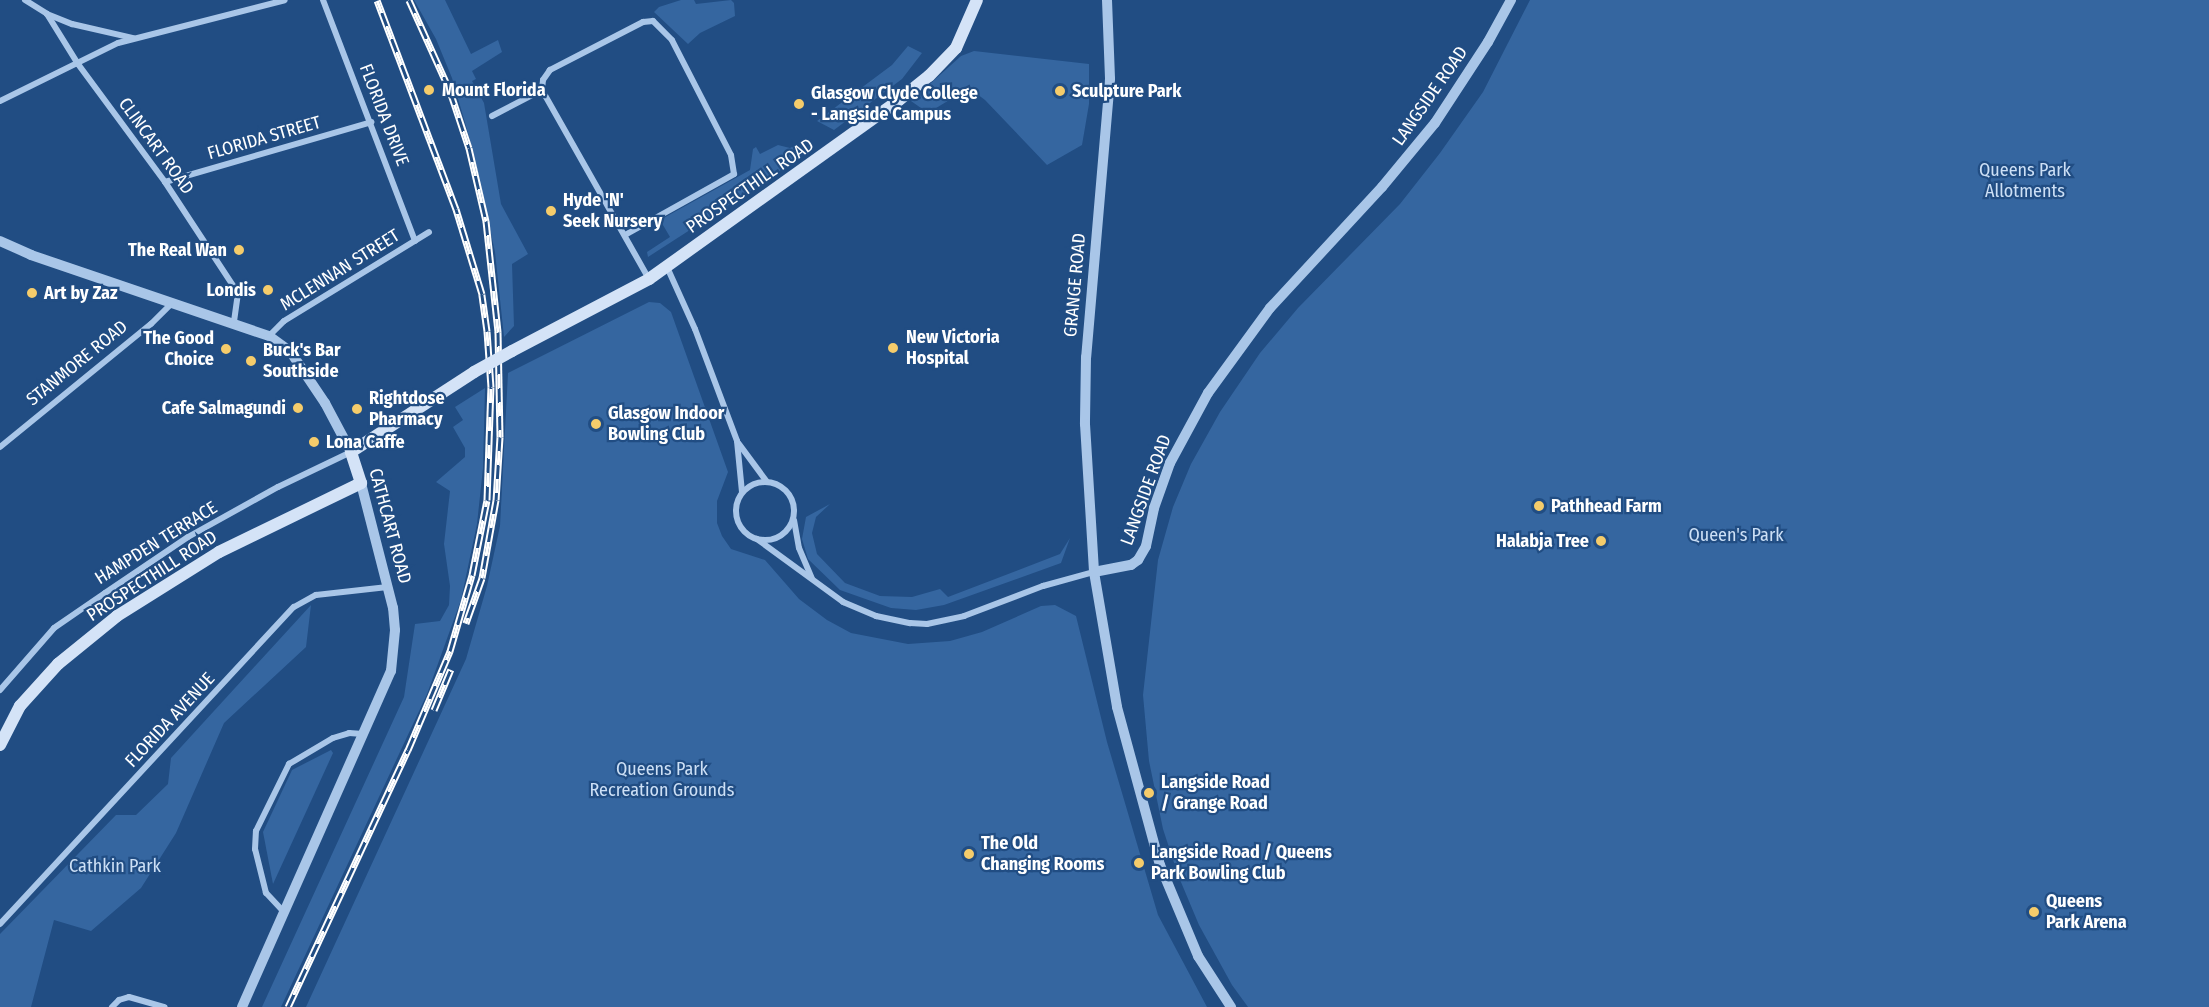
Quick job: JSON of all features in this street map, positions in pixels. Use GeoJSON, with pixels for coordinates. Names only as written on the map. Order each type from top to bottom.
{"type":"FeatureCollection","features":[{"type":"Feature","properties":{"kind":"main road","name":"PROSPECTHILL ROAD"},"geometry":{"type":"LineString","coordinates":[[351,452],[474,372],[649,279],[822,157],[929,76],[956,48],[977,0]]}},
{"type":"Feature","properties":{"kind":"main road","name":"CATHCART ROAD"},"geometry":{"type":"LineString","coordinates":[[351,452],[361,483]]}},
{"type":"Feature","properties":{"kind":"main road","name":"PROSPECTHILL ROAD"},"geometry":{"type":"LineString","coordinates":[[0,745],[20,706],[58,664],[117,616],[219,552],[361,483]]}},
{"type":"Feature","properties":{"kind":"street","name":"CLINCART ROAD"},"geometry":{"type":"LineString","coordinates":[[25,0],[47,14],[78,63],[165,182],[238,293],[234,323]]}},
{"type":"Feature","properties":{"kind":"street"},"geometry":{"type":"LineString","coordinates":[[0,101],[117,43],[285,0]]}},
{"type":"Feature","properties":{"kind":"street","name":"FLORIDA DRIVE"},"geometry":{"type":"LineString","coordinates":[[323,0],[415,241]]}},
{"type":"Feature","properties":{"kind":"street","name":"GRANGE ROAD"},"geometry":{"type":"LineString","coordinates":[[1094,572],[1085,424],[1086,357],[1110,79],[1107,0]]}},
{"type":"Feature","properties":{"kind":"street","name":"LANGSIDE ROAD"},"geometry":{"type":"LineString","coordinates":[[1094,572],[1131,565],[1138,560],[1146,546],[1154,508],[1170,463],[1208,393],[1254,328],[1382,187],[1435,123],[1484,48],[1511,0]]}},
{"type":"Feature","properties":{"kind":"street"},"geometry":{"type":"LineString","coordinates":[[47,14],[93,29],[135,38]]}},
{"type":"Feature","properties":{"kind":"street"},"geometry":{"type":"LineString","coordinates":[[625,235],[734,174],[730,155],[672,40],[653,21],[643,22],[550,70],[543,80],[542,90],[649,279]]}},
{"type":"Feature","properties":{"kind":"street"},"geometry":{"type":"LineString","coordinates":[[492,116],[542,90]]}},
{"type":"Feature","properties":{"kind":"street","name":"FLORIDA STREET"},"geometry":{"type":"LineString","coordinates":[[165,182],[371,122]]}},
{"type":"Feature","properties":{"kind":"street","name":"MCLENNAN STREET"},"geometry":{"type":"LineString","coordinates":[[269,336],[284,321],[429,232]]}},
{"type":"Feature","properties":{"kind":"street","name":"CATHCART ROAD"},"geometry":{"type":"LineString","coordinates":[[1,242],[31,255],[269,336],[290,351],[325,403],[351,452]]}},
{"type":"Feature","properties":{"kind":"street"},"geometry":{"type":"LineString","coordinates":[[667,267],[695,329],[737,441],[742,492]]}},
{"type":"Feature","properties":{"kind":"street","name":"STANMORE ROAD"},"geometry":{"type":"LineString","coordinates":[[0,447],[135,337],[172,302]]}},
{"type":"Feature","properties":{"kind":"street"},"geometry":{"type":"LineString","coordinates":[[737,441],[768,482],[784,490],[790,497],[799,548],[812,579]]}},
{"type":"Feature","properties":{"kind":"street","name":"HAMPDEN TERRACE"},"geometry":{"type":"LineString","coordinates":[[0,690],[54,628],[114,586],[188,537],[278,487],[351,452]]}},
{"type":"Feature","properties":{"kind":"street"},"geometry":{"type":"LineString","coordinates":[[768,482],[750,486],[742,492],[738,501],[737,519],[748,535],[757,539],[843,602],[876,616],[927,624],[964,616],[1046,585],[1094,572],[1117,707],[1160,865],[1198,956],[1231,1007]]}},
{"type":"Feature","properties":{"kind":"street","name":"CATHCART ROAD"},"geometry":{"type":"LineString","coordinates":[[242,1007],[391,670],[395,630],[388,587],[361,483]]}},
{"type":"Feature","properties":{"kind":"street"},"geometry":{"type":"LineString","coordinates":[[757,539],[776,537],[784,532],[793,516]]}},
{"type":"Feature","properties":{"kind":"street","name":"FLORIDA AVENUE"},"geometry":{"type":"LineString","coordinates":[[0,924],[294,607],[316,595],[388,587]]}},
{"type":"Feature","properties":{"kind":"street"},"geometry":{"type":"LineString","coordinates":[[283,911],[266,893],[255,849],[256,831],[289,764],[333,738],[349,733],[364,734]]}},
{"type":"Feature","properties":{"kind":"street"},"geometry":{"type":"LineString","coordinates":[[112,1007],[119,1000],[129,997],[165,1007]]}},
{"type":"Feature","properties":{"kind":"green space"},"geometry":{"type":"Polygon","coordinates":[[[414,0],[445,0],[471,54],[498,40],[502,52],[472,71],[476,79],[472,81],[484,103],[501,204],[528,254],[512,264],[514,326],[504,337],[495,252],[473,150],[452,78],[436,39],[414,0]]]}},
{"type":"Feature","properties":{"kind":"green space"},"geometry":{"type":"Polygon","coordinates":[[[681,0],[694,0],[696,4],[731,0],[734,3],[735,16],[700,33],[688,44],[654,12],[659,7],[681,0]]]}},
{"type":"Feature","properties":{"kind":"green space","name":"Queen's Park"},"geometry":{"type":"Polygon","coordinates":[[[1530,0],[2209,0],[2209,1007],[1248,1007],[1232,985],[1199,925],[1178,875],[1163,829],[1149,761],[1143,695],[1158,560],[1173,507],[1191,464],[1220,412],[1260,353],[1298,308],[1400,204],[1440,153],[1483,92],[1530,0]]]}},
{"type":"Feature","properties":{"kind":"green space"},"geometry":{"type":"Polygon","coordinates":[[[908,46],[922,53],[902,79],[834,130],[817,121],[892,65],[908,46]]]}},
{"type":"Feature","properties":{"kind":"green space"},"geometry":{"type":"Polygon","coordinates":[[[974,51],[1089,64],[1089,104],[1082,145],[1047,165],[985,100],[969,88],[928,113],[911,101],[961,56],[974,51]]]}},
{"type":"Feature","properties":{"kind":"green space"},"geometry":{"type":"Polygon","coordinates":[[[798,144],[802,154],[769,179],[648,257],[647,252],[670,237],[660,220],[750,170],[753,149],[756,147],[760,154],[778,145],[790,148],[798,144]]]}},
{"type":"Feature","properties":{"kind":"green space","name":"Queens Park Recreation Grounds"},"geometry":{"type":"Polygon","coordinates":[[[649,302],[660,303],[671,312],[728,472],[717,501],[717,523],[722,536],[731,549],[765,560],[799,599],[827,620],[851,633],[908,644],[950,641],[982,632],[1041,606],[1055,605],[1076,616],[1107,742],[1158,915],[1207,1007],[306,1007],[466,659],[487,586],[500,526],[508,373],[649,302]]]}},
{"type":"Feature","properties":{"kind":"green space"},"geometry":{"type":"Polygon","coordinates":[[[485,388],[483,468],[477,524],[461,600],[427,694],[281,1007],[262,1007],[404,697],[415,624],[440,621],[449,605],[450,586],[444,544],[450,491],[436,482],[465,457],[465,448],[453,427],[463,420],[455,407],[485,388]]]}},
{"type":"Feature","properties":{"kind":"green space"},"geometry":{"type":"Polygon","coordinates":[[[830,504],[816,517],[812,533],[817,554],[845,583],[880,596],[912,597],[940,589],[948,597],[1060,554],[1070,538],[1061,563],[944,605],[916,610],[891,608],[840,590],[808,559],[802,539],[806,517],[830,504]]]}},
{"type":"Feature","properties":{"kind":"green space","name":"Cathkin Park"},"geometry":{"type":"Polygon","coordinates":[[[311,605],[306,647],[224,723],[176,833],[141,888],[91,931],[54,920],[31,1007],[0,1007],[0,934],[116,815],[136,815],[168,784],[171,758],[311,605]]]}},
{"type":"Feature","properties":{"kind":"green space"},"geometry":{"type":"Polygon","coordinates":[[[331,750],[333,753],[273,884],[263,832],[292,770],[331,750]]]}},
{"type":"Feature","properties":{"kind":"railway"},"geometry":{"type":"LineString","coordinates":[[288,1007],[408,750],[450,651],[472,575],[487,500],[491,387],[482,294],[456,209],[377,0]]}},
{"type":"Feature","properties":{"kind":"railway"},"geometry":{"type":"LineString","coordinates":[[409,0],[450,91],[469,148],[486,221],[498,332],[500,437],[496,500],[482,578],[466,623]]}},
{"type":"Feature","properties":{"kind":"railway"},"geometry":{"type":"LineString","coordinates":[[434,710],[451,669]]}},
{"type":"Feature","properties":{"kind":"place","name":"Mount Florida"},"geometry":{"type":"Point","coordinates":[429,90]}},
{"type":"Feature","properties":{"kind":"place","name":"Sculpture Park"},"geometry":{"type":"Point","coordinates":[1060,91]}},
{"type":"Feature","properties":{"kind":"place","name":"Glasgow Clyde College - Langside Campus"},"geometry":{"type":"Point","coordinates":[799,104]}},
{"type":"Feature","properties":{"kind":"place","name":"Hyde 'N' Seek Nursery"},"geometry":{"type":"Point","coordinates":[551,211]}},
{"type":"Feature","properties":{"kind":"place","name":"The Real Wan"},"geometry":{"type":"Point","coordinates":[239,250]}},
{"type":"Feature","properties":{"kind":"place","name":"Londis"},"geometry":{"type":"Point","coordinates":[268,290]}},
{"type":"Feature","properties":{"kind":"place","name":"Art by Zaz"},"geometry":{"type":"Point","coordinates":[32,293]}},
{"type":"Feature","properties":{"kind":"place","name":"New Victoria Hospital"},"geometry":{"type":"Point","coordinates":[893,348]}},
{"type":"Feature","properties":{"kind":"place","name":"The Good Choice"},"geometry":{"type":"Point","coordinates":[226,349]}},
{"type":"Feature","properties":{"kind":"place","name":"Buck's Bar Southside"},"geometry":{"type":"Point","coordinates":[251,361]}},
{"type":"Feature","properties":{"kind":"place","name":"Cafe Salmagundi"},"geometry":{"type":"Point","coordinates":[298,408]}},
{"type":"Feature","properties":{"kind":"place","name":"Rightdose Pharmacy"},"geometry":{"type":"Point","coordinates":[357,409]}},
{"type":"Feature","properties":{"kind":"place","name":"Glasgow Indoor Bowling Club"},"geometry":{"type":"Point","coordinates":[596,424]}},
{"type":"Feature","properties":{"kind":"place","name":"Lona Caffe"},"geometry":{"type":"Point","coordinates":[314,442]}},
{"type":"Feature","properties":{"kind":"place","name":"Pathhead Farm"},"geometry":{"type":"Point","coordinates":[1539,506]}},
{"type":"Feature","properties":{"kind":"place","name":"Halabja Tree"},"geometry":{"type":"Point","coordinates":[1601,541]}},
{"type":"Feature","properties":{"kind":"place","name":"Langside Road / Grange Road"},"geometry":{"type":"Point","coordinates":[1149,793]}},
{"type":"Feature","properties":{"kind":"place","name":"The Old Changing Rooms"},"geometry":{"type":"Point","coordinates":[969,854]}},
{"type":"Feature","properties":{"kind":"place","name":"Langside Road / Queens Park Bowling Club"},"geometry":{"type":"Point","coordinates":[1139,863]}},
{"type":"Feature","properties":{"kind":"place","name":"Queens Park Arena"},"geometry":{"type":"Point","coordinates":[2034,912]}},
{"type":"Feature","properties":{"kind":"park label","name":"Queens Park Allotments"},"geometry":{"type":"Point","coordinates":[2025,181]}}]}
